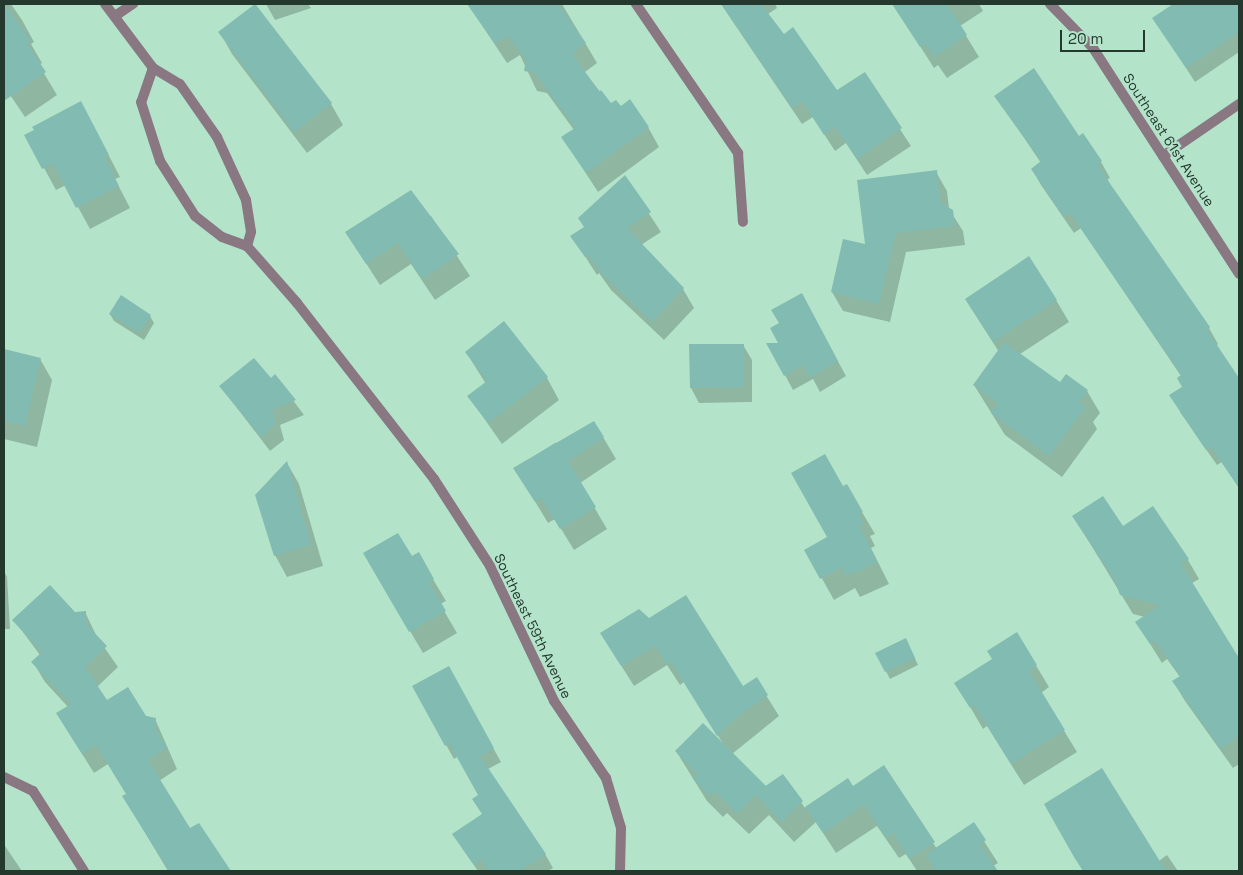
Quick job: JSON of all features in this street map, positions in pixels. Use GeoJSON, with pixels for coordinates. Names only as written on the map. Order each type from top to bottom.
{"type":"FeatureCollection","features":[{"type":"Feature","properties":{"kind":"street"},"geometry":{"type":"LineString","coordinates":[[105,4],[153,68],[180,84],[217,137],[246,200],[251,232],[247,246]]}},
{"type":"Feature","properties":{"kind":"street"},"geometry":{"type":"LineString","coordinates":[[115,16],[133,4]]}},
{"type":"Feature","properties":{"kind":"street"},"geometry":{"type":"LineString","coordinates":[[636,4],[738,153],[744,222]]}},
{"type":"Feature","properties":{"kind":"street","name":"Southeast 61st Avenue"},"geometry":{"type":"LineString","coordinates":[[1050,4],[1093,48],[1239,274]]}},
{"type":"Feature","properties":{"kind":"street","name":"Southeast 59th Avenue"},"geometry":{"type":"LineString","coordinates":[[153,68],[141,102],[160,161],[195,216],[222,236],[247,246],[297,304],[434,479],[490,566],[554,701],[606,778],[621,828],[620,871]]}},
{"type":"Feature","properties":{"kind":"street"},"geometry":{"type":"LineString","coordinates":[[1164,156],[1239,104]]}},
{"type":"Feature","properties":{"kind":"street"},"geometry":{"type":"LineString","coordinates":[[4,777],[33,791],[84,871]]}},
{"type":"Feature","properties":{"kind":"building"},"geometry":{"type":"Polygon","coordinates":[[[4,4],[31,41],[27,44],[46,72],[4,101],[4,4]]]}},
{"type":"Feature","properties":{"kind":"building"},"geometry":{"type":"Polygon","coordinates":[[[255,4],[332,103],[294,132],[218,32],[255,4]]]}},
{"type":"Feature","properties":{"kind":"building"},"geometry":{"type":"Polygon","coordinates":[[[467,4],[558,4],[586,43],[572,53],[599,92],[601,90],[611,103],[616,100],[621,106],[630,99],[649,127],[586,173],[561,137],[575,128],[535,73],[524,71],[526,60],[508,36],[495,44],[467,4]]]}},
{"type":"Feature","properties":{"kind":"building"},"geometry":{"type":"Polygon","coordinates":[[[721,4],[761,4],[784,34],[793,27],[837,90],[865,72],[902,128],[857,159],[835,127],[824,135],[802,101],[792,108],[721,4]]]}},
{"type":"Feature","properties":{"kind":"building"},"geometry":{"type":"Polygon","coordinates":[[[892,4],[947,4],[967,35],[934,57],[925,44],[920,47],[892,4]]]}},
{"type":"Feature","properties":{"kind":"building"},"geometry":{"type":"Polygon","coordinates":[[[1173,4],[1239,4],[1239,32],[1186,68],[1152,18],[1173,4]]]}},
{"type":"Feature","properties":{"kind":"building"},"geometry":{"type":"Polygon","coordinates":[[[1034,68],[1079,136],[1083,133],[1102,161],[1098,164],[1111,185],[1210,327],[1207,330],[1239,378],[1239,488],[1211,447],[1206,450],[1169,395],[1182,387],[1177,378],[1181,375],[1070,213],[1064,217],[1031,169],[1041,161],[994,96],[1034,68]]]}},
{"type":"Feature","properties":{"kind":"building"},"geometry":{"type":"Polygon","coordinates":[[[81,101],[109,155],[104,157],[119,186],[76,208],[53,164],[42,169],[24,135],[34,130],[32,127],[81,101]]]}},
{"type":"Feature","properties":{"kind":"building"},"geometry":{"type":"Polygon","coordinates":[[[937,170],[940,202],[953,210],[955,226],[896,233],[879,304],[831,292],[843,239],[865,244],[857,180],[937,170]]]}},
{"type":"Feature","properties":{"kind":"building"},"geometry":{"type":"Polygon","coordinates":[[[625,175],[651,212],[627,228],[684,288],[652,322],[599,271],[588,255],[585,257],[570,236],[584,227],[578,218],[625,175]]]}},
{"type":"Feature","properties":{"kind":"building"},"geometry":{"type":"Polygon","coordinates":[[[411,190],[459,254],[422,279],[398,243],[366,264],[345,232],[411,190]]]}},
{"type":"Feature","properties":{"kind":"building"},"geometry":{"type":"Polygon","coordinates":[[[1029,256],[1057,300],[993,342],[965,299],[1029,256]]]}},
{"type":"Feature","properties":{"kind":"building"},"geometry":{"type":"Polygon","coordinates":[[[802,293],[838,361],[810,378],[803,365],[784,376],[766,343],[778,343],[770,328],[779,323],[771,310],[802,293]]]}},
{"type":"Feature","properties":{"kind":"building"},"geometry":{"type":"Polygon","coordinates":[[[121,295],[151,315],[139,333],[109,314],[121,295]]]}},
{"type":"Feature","properties":{"kind":"building"},"geometry":{"type":"Polygon","coordinates":[[[504,321],[548,377],[488,423],[467,396],[487,381],[465,352],[504,321]]]}},
{"type":"Feature","properties":{"kind":"building"},"geometry":{"type":"Polygon","coordinates":[[[1004,342],[1060,382],[1066,374],[1088,390],[1079,402],[1086,407],[1049,456],[991,413],[998,404],[973,385],[1004,342]]]}},
{"type":"Feature","properties":{"kind":"building"},"geometry":{"type":"Polygon","coordinates":[[[689,344],[744,344],[744,387],[690,388],[689,344]]]}},
{"type":"Feature","properties":{"kind":"building"},"geometry":{"type":"Polygon","coordinates":[[[4,349],[41,358],[25,426],[4,421],[4,349]]]}},
{"type":"Feature","properties":{"kind":"building"},"geometry":{"type":"Polygon","coordinates":[[[254,358],[271,378],[275,374],[296,400],[272,410],[276,424],[261,437],[219,386],[254,358]]]}},
{"type":"Feature","properties":{"kind":"building"},"geometry":{"type":"Polygon","coordinates":[[[594,421],[604,437],[568,461],[596,507],[560,529],[541,498],[535,502],[513,468],[594,421]]]}},
{"type":"Feature","properties":{"kind":"building"},"geometry":{"type":"Polygon","coordinates":[[[825,454],[843,486],[847,484],[863,512],[859,514],[864,524],[860,526],[877,562],[846,576],[841,567],[820,579],[804,550],[827,537],[791,473],[825,454]]]}},
{"type":"Feature","properties":{"kind":"building"},"geometry":{"type":"Polygon","coordinates":[[[287,461],[311,545],[274,556],[255,495],[287,461]]]}},
{"type":"Feature","properties":{"kind":"building"},"geometry":{"type":"Polygon","coordinates":[[[1103,496],[1123,526],[1153,506],[1189,559],[1181,564],[1239,658],[1239,735],[1221,749],[1172,681],[1180,676],[1155,641],[1150,644],[1135,622],[1160,605],[1120,595],[1115,581],[1072,516],[1103,496]]]}},
{"type":"Feature","properties":{"kind":"building"},"geometry":{"type":"Polygon","coordinates":[[[398,533],[412,556],[419,552],[434,579],[429,582],[446,611],[409,632],[363,553],[398,533]]]}},
{"type":"Feature","properties":{"kind":"building"},"geometry":{"type":"Polygon","coordinates":[[[50,585],[75,612],[86,611],[86,624],[107,646],[85,667],[107,700],[128,687],[146,716],[156,718],[155,729],[167,748],[148,760],[190,828],[199,823],[231,871],[169,871],[122,796],[126,794],[96,745],[82,754],[56,713],[71,704],[31,662],[42,652],[12,620],[50,585]]]}},
{"type":"Feature","properties":{"kind":"building"},"geometry":{"type":"Polygon","coordinates":[[[686,595],[743,686],[757,677],[768,695],[742,713],[717,736],[671,662],[667,665],[655,646],[621,666],[600,633],[639,609],[649,618],[686,595]]]}},
{"type":"Feature","properties":{"kind":"building"},"geometry":{"type":"Polygon","coordinates":[[[1017,632],[1037,665],[1029,671],[1065,730],[1011,764],[974,705],[970,708],[954,683],[992,659],[987,651],[1017,632]]]}},
{"type":"Feature","properties":{"kind":"building"},"geometry":{"type":"Polygon","coordinates":[[[906,638],[915,658],[885,672],[875,653],[906,638]]]}},
{"type":"Feature","properties":{"kind":"building"},"geometry":{"type":"Polygon","coordinates":[[[449,666],[494,748],[480,756],[546,854],[520,871],[489,871],[482,860],[474,865],[452,834],[482,814],[472,799],[478,795],[449,743],[445,746],[412,686],[449,666]]]}},
{"type":"Feature","properties":{"kind":"building"},"geometry":{"type":"Polygon","coordinates":[[[703,723],[766,786],[783,774],[803,801],[781,822],[756,795],[737,814],[715,792],[710,796],[693,779],[698,775],[675,751],[703,723]]]}},
{"type":"Feature","properties":{"kind":"building"},"geometry":{"type":"Polygon","coordinates":[[[884,765],[935,842],[909,859],[893,833],[886,838],[864,805],[823,833],[805,807],[848,778],[853,786],[884,765]]]}},
{"type":"Feature","properties":{"kind":"building"},"geometry":{"type":"Polygon","coordinates":[[[1102,768],[1166,871],[1083,871],[1074,857],[1044,804],[1102,768]]]}},
{"type":"Feature","properties":{"kind":"building"},"geometry":{"type":"Polygon","coordinates":[[[974,822],[986,840],[980,845],[998,871],[937,871],[925,855],[974,822]]]}}]}
